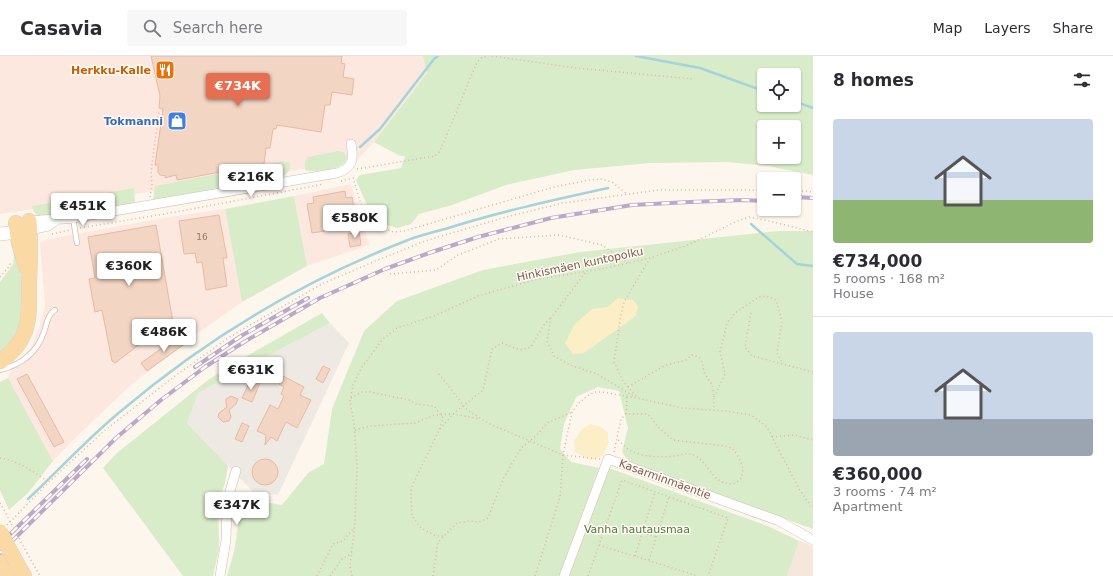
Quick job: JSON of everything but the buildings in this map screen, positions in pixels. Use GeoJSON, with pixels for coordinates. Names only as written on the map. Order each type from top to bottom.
{"type":"FeatureCollection","features":[{"type":"Feature","properties":{"kind":"main road"},"geometry":{"type":"LineString","coordinates":[[0,362],[10,353],[25,333],[29,318],[31,252],[23,227]]}},
{"type":"Feature","properties":{"kind":"main road"},"geometry":{"type":"LineString","coordinates":[[2,529],[22,557],[24,576]]}},
{"type":"Feature","properties":{"kind":"street"},"geometry":{"type":"LineString","coordinates":[[0,226],[48,226],[55,221],[346,170],[351,164],[353,158],[351,144]]}},
{"type":"Feature","properties":{"kind":"street"},"geometry":{"type":"LineString","coordinates":[[0,234],[23,227]]}},
{"type":"Feature","properties":{"kind":"street","name":"Kasarminmäentie"},"geometry":{"type":"LineString","coordinates":[[564,576],[610,460],[779,521],[813,540]]}},
{"type":"Feature","properties":{"kind":"street"},"geometry":{"type":"LineString","coordinates":[[220,576],[226,540],[227,501],[236,471]]}},
{"type":"Feature","properties":{"kind":"lane"},"geometry":{"type":"LineString","coordinates":[[73,218],[77,243]]}},
{"type":"Feature","properties":{"kind":"lane"},"geometry":{"type":"LineString","coordinates":[[0,370],[18,364],[32,353],[42,338],[50,314],[55,310]]}},
{"type":"Feature","properties":{"kind":"path"},"geometry":{"type":"LineString","coordinates":[[346,170],[435,156],[440,151],[477,62],[481,58],[488,56]]}},
{"type":"Feature","properties":{"kind":"path"},"geometry":{"type":"LineString","coordinates":[[492,56],[576,68],[694,79]]}},
{"type":"Feature","properties":{"kind":"path"},"geometry":{"type":"LineString","coordinates":[[150,199],[152,185],[151,172],[159,111]]}},
{"type":"Feature","properties":{"kind":"path"},"geometry":{"type":"LineString","coordinates":[[338,182],[353,178],[365,217],[371,222],[393,232],[404,231],[554,187],[589,180],[601,179],[612,182],[627,194]]}},
{"type":"Feature","properties":{"kind":"path"},"geometry":{"type":"LineString","coordinates":[[49,234],[325,184]]}},
{"type":"Feature","properties":{"kind":"path"},"geometry":{"type":"LineString","coordinates":[[2,529],[49,482],[104,431],[175,376],[228,338],[322,284],[425,241],[506,217],[563,203],[659,190],[757,190]]}},
{"type":"Feature","properties":{"kind":"path"},"geometry":{"type":"LineString","coordinates":[[801,191],[813,192]]}},
{"type":"Feature","properties":{"kind":"path","name":"Hinkismäen kuntopolku"},"geometry":{"type":"LineString","coordinates":[[352,576],[350,566],[354,528],[357,465],[350,399],[353,385],[362,367],[382,340],[397,328],[434,316],[478,296],[534,280],[586,272],[650,258],[688,245],[735,222],[749,217],[813,232]]}},
{"type":"Feature","properties":{"kind":"path"},"geometry":{"type":"LineString","coordinates":[[390,274],[436,270],[458,255],[499,239],[559,235],[602,245],[628,263]]}},
{"type":"Feature","properties":{"kind":"path"},"geometry":{"type":"LineString","coordinates":[[0,277],[8,268],[12,261],[12,256]]}},
{"type":"Feature","properties":{"kind":"path"},"geometry":{"type":"LineString","coordinates":[[637,398],[623,381],[614,362],[624,302],[650,258]]}},
{"type":"Feature","properties":{"kind":"path"},"geometry":{"type":"LineString","coordinates":[[439,430],[453,414],[483,390],[492,349],[502,343],[520,350],[531,347],[543,326],[586,272]]}},
{"type":"Feature","properties":{"kind":"path"},"geometry":{"type":"LineString","coordinates":[[714,397],[724,374],[720,352],[727,323],[735,313],[759,297],[766,296],[776,300],[782,321],[777,353],[783,364]]}},
{"type":"Feature","properties":{"kind":"path"},"geometry":{"type":"LineString","coordinates":[[554,313],[551,318],[547,341],[554,356],[570,365],[597,374],[637,398]]}},
{"type":"Feature","properties":{"kind":"path"},"geometry":{"type":"LineString","coordinates":[[751,313],[745,347],[752,356],[813,372]]}},
{"type":"Feature","properties":{"kind":"path"},"geometry":{"type":"LineString","coordinates":[[628,387],[664,366],[686,360],[692,355],[698,356],[703,362],[704,372],[711,384],[714,397],[714,410]]}},
{"type":"Feature","properties":{"kind":"path"},"geometry":{"type":"LineString","coordinates":[[439,374],[467,410],[482,419],[563,455],[610,460],[617,439],[621,419],[626,414],[627,396]]}},
{"type":"Feature","properties":{"kind":"path"},"geometry":{"type":"LineString","coordinates":[[350,399],[356,394],[362,392],[379,394],[409,400],[416,404],[434,406],[441,415],[443,418],[439,430],[411,491],[412,516],[421,528],[436,536],[444,536]]}},
{"type":"Feature","properties":{"kind":"path"},"geometry":{"type":"LineString","coordinates":[[535,576],[560,497],[563,455],[572,412],[578,404],[594,392],[627,396],[682,408],[714,410],[751,415],[767,427],[799,489],[813,509]]}},
{"type":"Feature","properties":{"kind":"path"},"geometry":{"type":"LineString","coordinates":[[434,576],[438,542],[457,523],[468,521],[479,522],[488,518],[503,479],[521,448],[548,423],[572,412]]}},
{"type":"Feature","properties":{"kind":"path"},"geometry":{"type":"LineString","coordinates":[[354,430],[371,426],[415,423],[441,415],[453,414],[482,419]]}},
{"type":"Feature","properties":{"kind":"path"},"geometry":{"type":"LineString","coordinates":[[617,439],[628,449],[644,455],[662,457],[688,454],[696,456],[706,464],[711,475],[723,482],[732,484],[738,481],[742,474],[743,465],[732,448],[673,440],[658,427],[648,414],[626,414]]}},
{"type":"Feature","properties":{"kind":"path"},"geometry":{"type":"LineString","coordinates":[[772,437],[794,435],[813,440]]}},
{"type":"Feature","properties":{"kind":"path"},"geometry":{"type":"LineString","coordinates":[[0,458],[6,459],[26,468],[49,482]]}},
{"type":"Feature","properties":{"kind":"path"},"geometry":{"type":"LineString","coordinates":[[588,576],[622,480],[728,518],[708,576]]}},
{"type":"Feature","properties":{"kind":"path"},"geometry":{"type":"LineString","coordinates":[[635,556],[655,492]]}},
{"type":"Feature","properties":{"kind":"path"},"geometry":{"type":"LineString","coordinates":[[648,560],[670,497]]}},
{"type":"Feature","properties":{"kind":"path"},"geometry":{"type":"LineString","coordinates":[[0,503],[22,557],[40,576]]}},
{"type":"Feature","properties":{"kind":"path"},"geometry":{"type":"LineString","coordinates":[[317,576],[333,544],[343,541],[354,528]]}},
{"type":"Feature","properties":{"kind":"path"},"geometry":{"type":"LineString","coordinates":[[642,532],[656,537]]}},
{"type":"Feature","properties":{"kind":"path"},"geometry":{"type":"LineString","coordinates":[[599,545],[698,576]]}},
{"type":"Feature","properties":{"kind":"path"},"geometry":{"type":"LineString","coordinates":[[330,576],[342,559],[352,553]]}},
{"type":"Feature","properties":{"kind":"shaded area"},"geometry":{"type":"Polygon","coordinates":[[[0,56],[423,56],[427,73],[374,142],[356,161],[0,214],[0,56]]]}},
{"type":"Feature","properties":{"kind":"shaded area"},"geometry":{"type":"Polygon","coordinates":[[[351,184],[369,245],[307,266],[294,196],[351,184]]]}},
{"type":"Feature","properties":{"kind":"shaded area"},"geometry":{"type":"Polygon","coordinates":[[[225,209],[242,302],[191,338],[131,385],[53,461],[8,378],[14,363],[24,355],[32,345],[39,329],[45,306],[40,243],[45,240],[163,218],[225,209]]]}},
{"type":"Feature","properties":{"kind":"shaded area"},"geometry":{"type":"Polygon","coordinates":[[[330,323],[349,343],[278,495],[253,492],[187,423],[198,393],[330,323]]]}},
{"type":"Feature","properties":{"kind":"shaded area"},"geometry":{"type":"Polygon","coordinates":[[[799,541],[813,546],[813,576],[787,576],[799,541]]]}},
{"type":"Feature","properties":{"kind":"green space"},"geometry":{"type":"Polygon","coordinates":[[[423,56],[813,56],[813,175],[768,166],[726,162],[650,163],[574,170],[506,185],[452,205],[419,214],[411,224],[397,228],[381,223],[371,214],[356,180],[360,175],[401,168],[405,156],[400,156],[374,142],[427,73],[423,56]]]}},
{"type":"Feature","properties":{"kind":"green space"},"geometry":{"type":"Polygon","coordinates":[[[338,151],[343,152],[347,159],[341,166],[322,170],[305,170],[305,162],[308,157],[338,151]]]}},
{"type":"Feature","properties":{"kind":"green space"},"geometry":{"type":"Polygon","coordinates":[[[284,161],[290,163],[290,167],[284,176],[153,200],[155,186],[284,161]]]}},
{"type":"Feature","properties":{"kind":"green space"},"geometry":{"type":"Polygon","coordinates":[[[134,188],[135,201],[132,205],[39,216],[34,212],[32,206],[134,188]]]}},
{"type":"Feature","properties":{"kind":"green space"},"geometry":{"type":"Polygon","coordinates":[[[294,196],[307,266],[242,302],[225,209],[294,196]]]}},
{"type":"Feature","properties":{"kind":"green space"},"geometry":{"type":"Polygon","coordinates":[[[778,231],[813,231],[813,529],[628,461],[622,452],[628,428],[619,391],[598,387],[576,397],[564,424],[560,449],[571,462],[599,468],[560,576],[227,576],[236,541],[238,505],[248,499],[282,505],[308,473],[324,464],[332,409],[364,331],[397,301],[483,270],[580,252],[778,231]]]}},
{"type":"Feature","properties":{"kind":"green space"},"geometry":{"type":"Polygon","coordinates":[[[15,248],[22,281],[22,317],[20,328],[15,337],[0,354],[0,282],[13,264],[15,248]]]}},
{"type":"Feature","properties":{"kind":"green space"},"geometry":{"type":"Polygon","coordinates":[[[322,313],[330,323],[198,393],[187,423],[228,466],[225,483],[218,502],[219,549],[213,576],[183,576],[103,468],[117,453],[208,380],[322,313]]]}},
{"type":"Feature","properties":{"kind":"green space"},"geometry":{"type":"Polygon","coordinates":[[[8,378],[53,461],[28,493],[9,510],[0,490],[0,382],[8,378]]]}},
{"type":"Feature","properties":{"kind":"green space","name":"Vanha hautausmaa"},"geometry":{"type":"Polygon","coordinates":[[[609,468],[770,527],[799,541],[787,576],[569,576],[609,468]]]}},
{"type":"Feature","properties":{"kind":"sand"},"geometry":{"type":"Polygon","coordinates":[[[618,298],[633,300],[638,306],[636,316],[584,353],[573,354],[565,343],[575,324],[592,309],[608,307],[618,298]]]}},
{"type":"Feature","properties":{"kind":"sand"},"geometry":{"type":"Polygon","coordinates":[[[591,424],[601,427],[608,433],[608,444],[603,456],[591,460],[575,452],[574,441],[582,429],[591,424]]]}},
{"type":"Feature","properties":{"kind":"waterway"},"geometry":{"type":"LineString","coordinates":[[360,147],[380,129],[434,59],[438,56]]}},
{"type":"Feature","properties":{"kind":"waterway"},"geometry":{"type":"LineString","coordinates":[[636,56],[700,68],[757,88]]}},
{"type":"Feature","properties":{"kind":"waterway"},"geometry":{"type":"LineString","coordinates":[[801,104],[813,108]]}},
{"type":"Feature","properties":{"kind":"waterway"},"geometry":{"type":"LineString","coordinates":[[28,499],[97,432],[153,385],[220,337],[291,294],[365,258],[413,238],[506,212],[608,188]]}},
{"type":"Feature","properties":{"kind":"waterway"},"geometry":{"type":"LineString","coordinates":[[751,224],[797,264],[813,266]]}},
{"type":"Feature","properties":{"kind":"railway"},"geometry":{"type":"LineString","coordinates":[[801,197],[813,198]]}},
{"type":"Feature","properties":{"kind":"railway"},"geometry":{"type":"LineString","coordinates":[[0,553],[116,438],[161,400],[205,367],[244,342],[320,298],[385,269],[432,252],[478,237],[551,218],[632,205],[757,201]]}},
{"type":"Feature","properties":{"kind":"railway"},"geometry":{"type":"LineString","coordinates":[[195,367],[241,336],[308,298]]}},
{"type":"Feature","properties":{"kind":"railway"},"geometry":{"type":"LineString","coordinates":[[0,544],[87,459]]}},
{"type":"Feature","properties":{"kind":"place","name":"Herkku-Kalle"},"geometry":{"type":"Point","coordinates":[165,70]}},
{"type":"Feature","properties":{"kind":"place","name":"Tokmanni"},"geometry":{"type":"Point","coordinates":[177,121]}}]}
